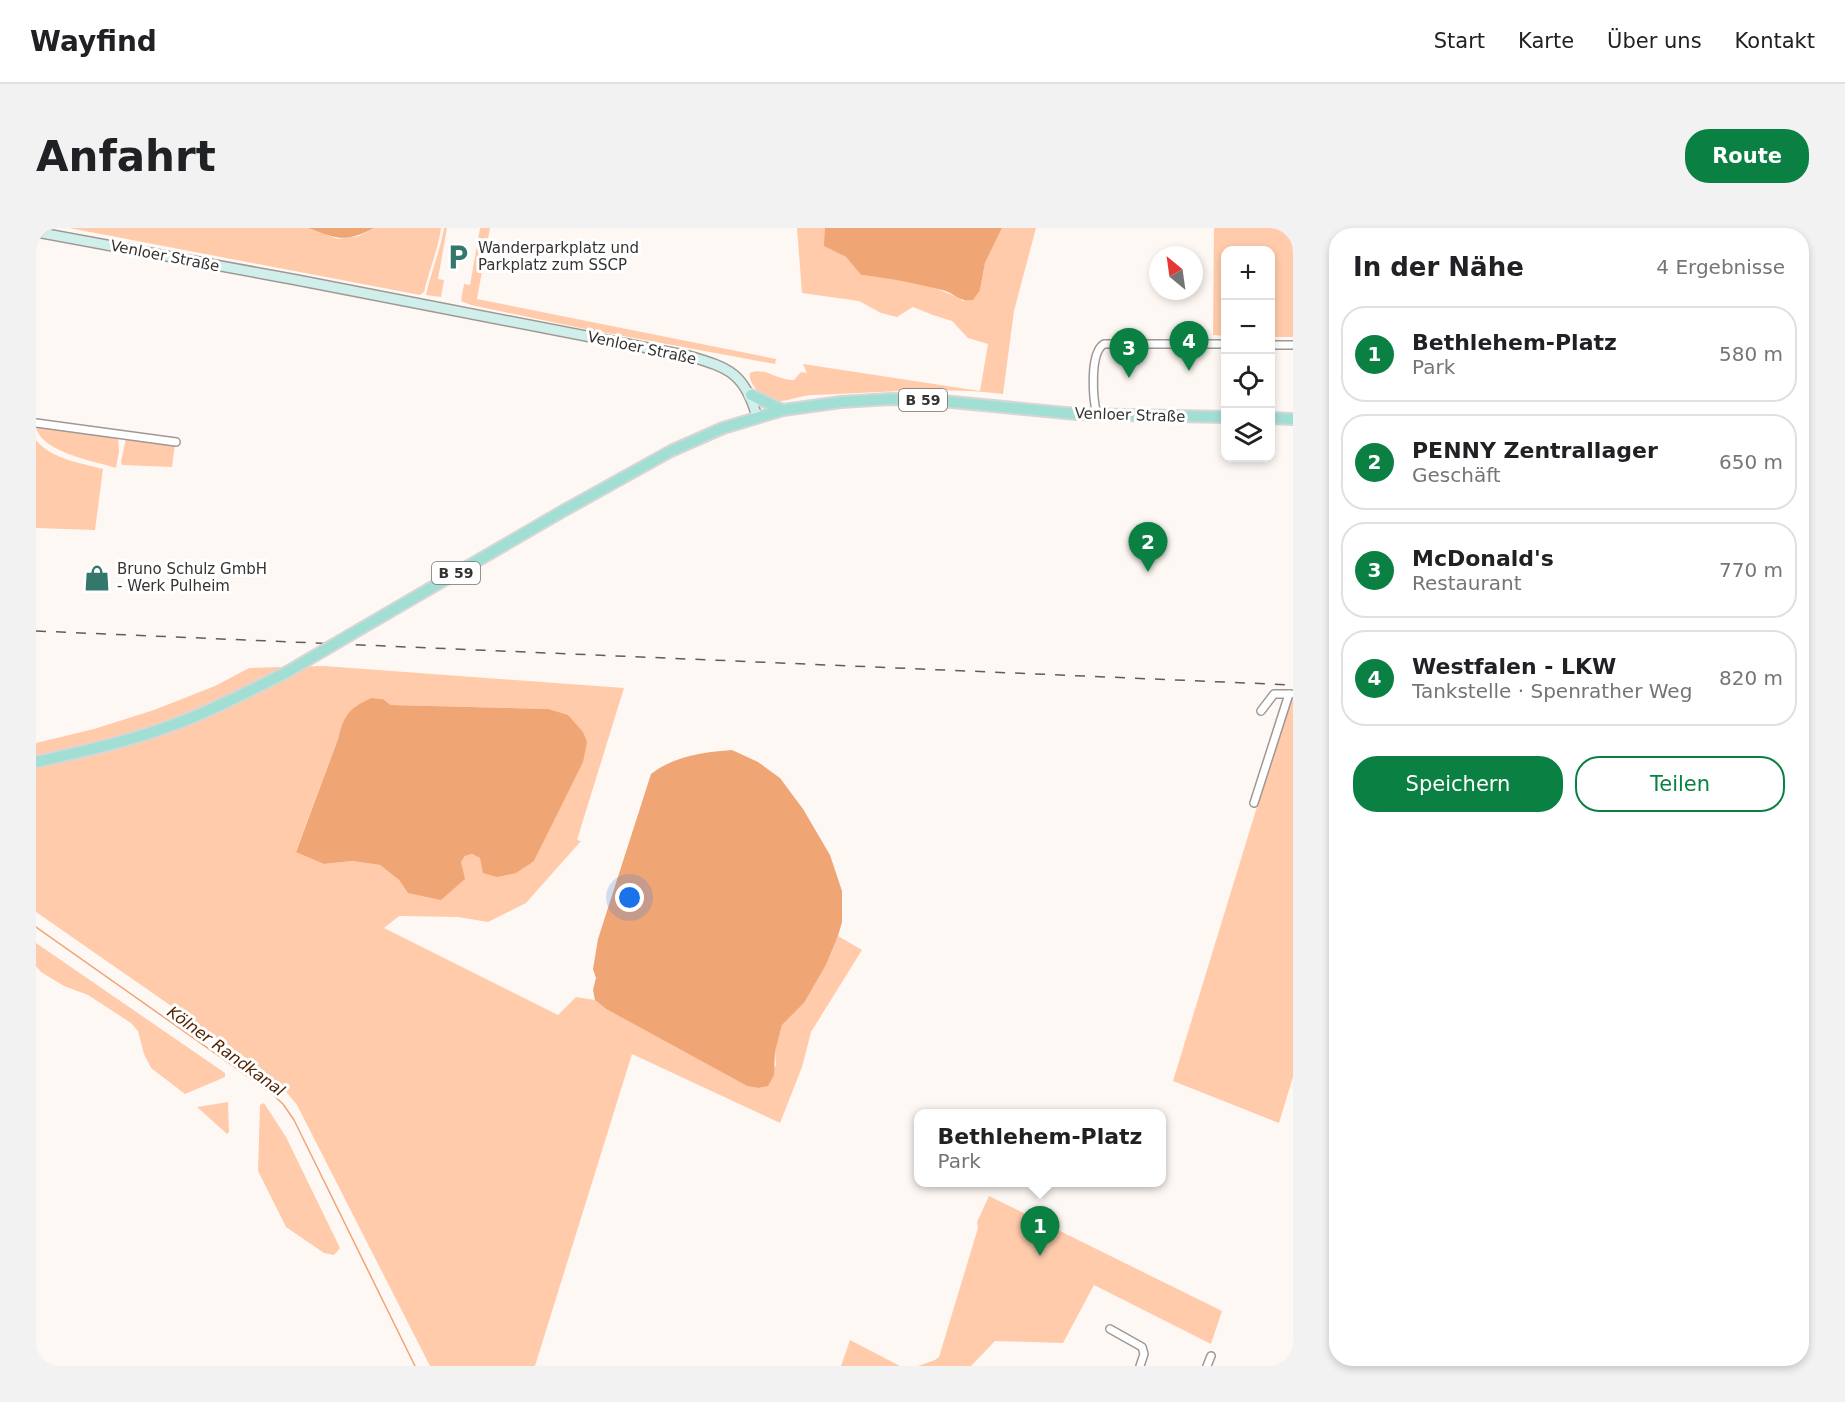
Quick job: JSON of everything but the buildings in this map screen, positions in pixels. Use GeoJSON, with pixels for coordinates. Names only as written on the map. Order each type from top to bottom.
{"type":"FeatureCollection","features":[{"type":"Feature","properties":{"kind":"main road","name":"Venloer Straße"},"geometry":{"type":"LineString","coordinates":[[36,232],[689,356],[717,365],[738,377],[751,395],[757,417],[783,410],[841,402],[890,399],[931,400],[1097,415],[1221,417]]}},
{"type":"Feature","properties":{"kind":"main road"},"geometry":{"type":"LineString","coordinates":[[751,395],[783,410]]}},
{"type":"Feature","properties":{"kind":"main road","name":"B 59"},"geometry":{"type":"LineString","coordinates":[[36,762],[121,742],[218,707],[287,672],[563,511],[671,451],[723,428],[757,417]]}},
{"type":"Feature","properties":{"kind":"main road"},"geometry":{"type":"LineString","coordinates":[[1275,418],[1293,419]]}},
{"type":"Feature","properties":{"kind":"street"},"geometry":{"type":"LineString","coordinates":[[1097,415],[1094,404],[1095,357],[1097,349],[1104,344],[1221,344]]}},
{"type":"Feature","properties":{"kind":"street"},"geometry":{"type":"LineString","coordinates":[[1275,345],[1293,345]]}},
{"type":"Feature","properties":{"kind":"street"},"geometry":{"type":"LineString","coordinates":[[36,423],[176,442]]}},
{"type":"Feature","properties":{"kind":"street"},"geometry":{"type":"LineString","coordinates":[[1254,803],[1291,694],[1274,693],[1261,711]]}},
{"type":"Feature","properties":{"kind":"street"},"geometry":{"type":"LineString","coordinates":[[1110,1329],[1142,1347],[1144,1354],[1140,1366]]}},
{"type":"Feature","properties":{"kind":"street"},"geometry":{"type":"LineString","coordinates":[[1208,1366],[1211,1356]]}},
{"type":"Feature","properties":{"kind":"shaded area"},"geometry":{"type":"Polygon","coordinates":[[[69,228],[308,228],[338,239],[359,236],[374,228],[441,228],[424,292],[420,295],[69,228]]]}},
{"type":"Feature","properties":{"kind":"shaded area"},"geometry":{"type":"Polygon","coordinates":[[[308,228],[374,228],[356,236],[341,238],[308,228]]]}},
{"type":"Feature","properties":{"kind":"shaded area"},"geometry":{"type":"Polygon","coordinates":[[[444,228],[447,228],[438,279],[444,280],[441,297],[426,295],[440,245],[444,228]]]}},
{"type":"Feature","properties":{"kind":"shaded area"},"geometry":{"type":"Polygon","coordinates":[[[480,228],[490,228],[477,299],[776,359],[775,364],[580,328],[461,301],[464,284],[470,285],[480,228]]]}},
{"type":"Feature","properties":{"kind":"shaded area"},"geometry":{"type":"Polygon","coordinates":[[[797,228],[825,228],[825,246],[846,257],[861,275],[926,285],[963,301],[980,290],[985,263],[1002,228],[1036,228],[1014,311],[1003,394],[955,390],[907,391],[811,395],[779,401],[762,396],[753,385],[750,373],[760,371],[794,380],[801,372],[807,373],[803,364],[980,391],[988,344],[968,338],[952,321],[913,307],[897,317],[881,313],[859,301],[802,293],[797,228]]]}},
{"type":"Feature","properties":{"kind":"shaded area"},"geometry":{"type":"Polygon","coordinates":[[[825,228],[1002,228],[985,263],[980,290],[973,300],[967,300],[959,299],[947,291],[932,287],[861,275],[846,257],[824,246],[825,228]]]}},
{"type":"Feature","properties":{"kind":"shaded area"},"geometry":{"type":"Polygon","coordinates":[[[1214,228],[1293,228],[1293,337],[1275,337],[1275,246],[1221,246],[1221,336],[1213,335],[1214,228]]]}},
{"type":"Feature","properties":{"kind":"shaded area"},"geometry":{"type":"Polygon","coordinates":[[[36,426],[118,437],[119,451],[116,468],[57,449],[39,435],[36,426]]]}},
{"type":"Feature","properties":{"kind":"shaded area"},"geometry":{"type":"Polygon","coordinates":[[[126,438],[175,444],[172,467],[122,465],[126,438]]]}},
{"type":"Feature","properties":{"kind":"shaded area"},"geometry":{"type":"Polygon","coordinates":[[[36,440],[58,456],[103,469],[95,530],[36,528],[36,440]]]}},
{"type":"Feature","properties":{"kind":"shaded area"},"geometry":{"type":"Polygon","coordinates":[[[324,666],[624,688],[577,840],[581,841],[526,903],[488,922],[458,917],[399,916],[384,928],[558,1015],[576,997],[595,1000],[606,1009],[747,1086],[758,1088],[776,1065],[775,1052],[782,1025],[804,1003],[826,965],[838,936],[862,950],[811,1032],[802,1067],[780,1123],[632,1054],[535,1366],[430,1366],[297,1105],[284,1089],[259,1067],[36,912],[36,743],[94,729],[154,710],[215,686],[249,668],[324,666]],[[371,698],[352,710],[345,719],[296,851],[324,864],[352,861],[380,865],[399,880],[408,893],[461,862],[465,856],[472,854],[481,858],[534,861],[549,829],[548,709],[391,705],[383,699],[371,698]]]}},
{"type":"Feature","properties":{"kind":"shaded area"},"geometry":{"type":"Polygon","coordinates":[[[371,698],[383,699],[391,705],[548,709],[568,715],[583,732],[587,742],[583,762],[534,861],[516,873],[497,877],[483,873],[480,858],[472,854],[465,856],[461,862],[465,879],[441,900],[408,893],[399,880],[380,865],[352,861],[324,864],[296,852],[342,724],[352,709],[371,698]]]}},
{"type":"Feature","properties":{"kind":"shaded area"},"geometry":{"type":"Polygon","coordinates":[[[1290,699],[1293,699],[1293,1077],[1279,1123],[1173,1081],[1290,699]]]}},
{"type":"Feature","properties":{"kind":"shaded area"},"geometry":{"type":"Polygon","coordinates":[[[732,750],[758,762],[780,778],[803,809],[830,855],[842,891],[842,922],[826,965],[804,1003],[782,1025],[775,1052],[774,1075],[768,1086],[758,1088],[747,1086],[606,1009],[595,1000],[593,990],[596,978],[593,969],[598,939],[651,774],[679,759],[732,750]]]}},
{"type":"Feature","properties":{"kind":"shaded area"},"geometry":{"type":"Polygon","coordinates":[[[36,943],[225,1073],[225,1077],[185,1094],[151,1068],[144,1054],[138,1031],[131,1023],[88,995],[64,986],[41,972],[36,966],[36,943]]]}},
{"type":"Feature","properties":{"kind":"shaded area"},"geometry":{"type":"Polygon","coordinates":[[[228,1102],[229,1132],[227,1134],[197,1107],[228,1102]]]}},
{"type":"Feature","properties":{"kind":"shaded area"},"geometry":{"type":"Polygon","coordinates":[[[264,1103],[286,1137],[340,1248],[334,1255],[324,1253],[286,1227],[258,1171],[260,1105],[264,1103]]]}},
{"type":"Feature","properties":{"kind":"shaded area"},"geometry":{"type":"Polygon","coordinates":[[[989,1196],[1222,1311],[1211,1344],[1094,1285],[1063,1343],[995,1341],[971,1366],[918,1366],[939,1357],[978,1228],[977,1222],[989,1196]]]}},
{"type":"Feature","properties":{"kind":"shaded area"},"geometry":{"type":"Polygon","coordinates":[[[850,1340],[900,1366],[841,1366],[850,1340]]]}},
{"type":"Feature","properties":{"kind":"waterway","name":"Kölner Randkanal"},"geometry":{"type":"LineString","coordinates":[[36,927],[270,1092],[283,1104],[294,1120],[415,1366]]}},
{"type":"Feature","properties":{"kind":"railway"},"geometry":{"type":"LineString","coordinates":[[36,631],[1293,685]]}},
{"type":"Feature","properties":{"kind":"place","name":"Wanderparkplatz und Parkplatz zum SSCP"},"geometry":{"type":"Point","coordinates":[458,257]}},
{"type":"Feature","properties":{"kind":"place","name":"Westfalen - LKW"},"geometry":{"type":"Point","coordinates":[1189,371]}},
{"type":"Feature","properties":{"kind":"place","name":"McDonald's"},"geometry":{"type":"Point","coordinates":[1129,378]}},
{"type":"Feature","properties":{"kind":"place","name":"PENNY Zentrallager"},"geometry":{"type":"Point","coordinates":[1148,572]}},
{"type":"Feature","properties":{"kind":"place","name":"Bruno Schulz GmbH - Werk Pulheim"},"geometry":{"type":"Point","coordinates":[97,578]}},
{"type":"Feature","properties":{"kind":"place","name":"Bethlehem-Platz"},"geometry":{"type":"Point","coordinates":[1040,1256]}}]}
